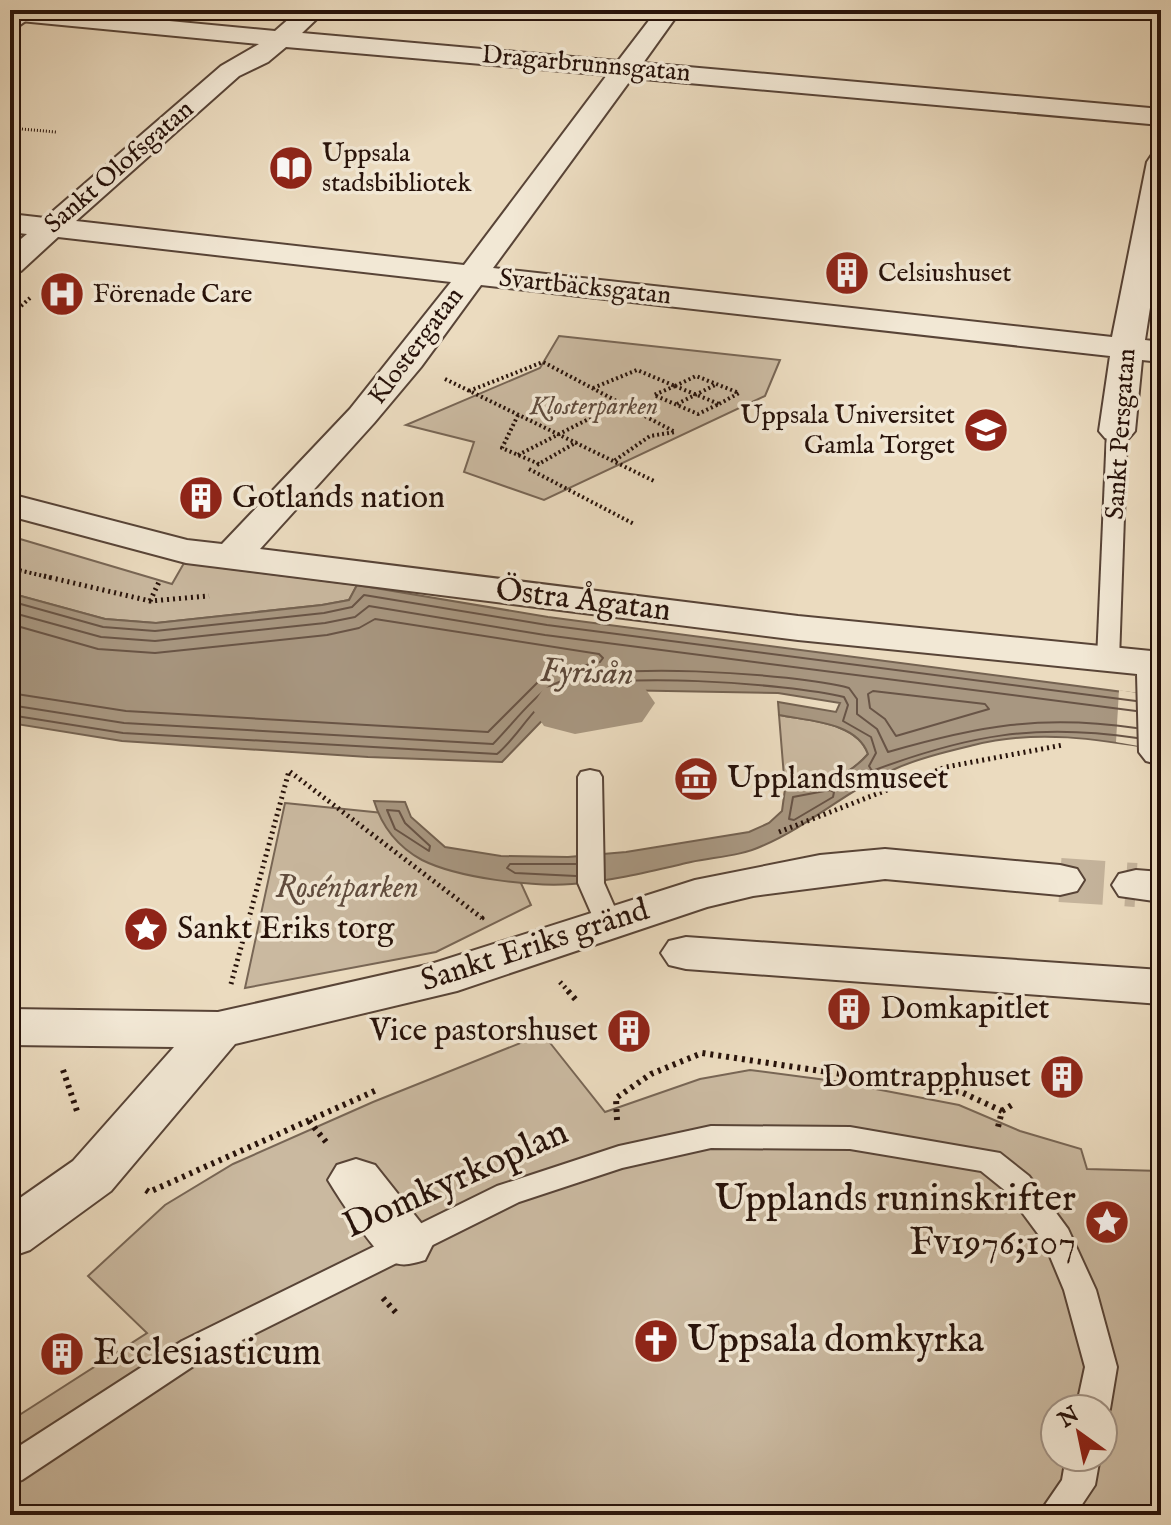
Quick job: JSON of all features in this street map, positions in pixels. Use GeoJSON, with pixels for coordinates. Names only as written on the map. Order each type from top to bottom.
{"type":"FeatureCollection","features":[{"type":"Feature","properties":{"kind":"street","name":"Sankt Olofsgatan"},"geometry":{"type":"LineString","coordinates":[[230,71],[233,55],[284,10]]}},
{"type":"Feature","properties":{"kind":"street","name":"Sankt Olofsgatan"},"geometry":{"type":"LineString","coordinates":[[10,264],[230,71],[259,57],[314,10]]}},
{"type":"Feature","properties":{"kind":"street","name":"Klostergatan"},"geometry":{"type":"LineString","coordinates":[[233,555],[362,416],[409,360],[669,10]]}},
{"type":"Feature","properties":{"kind":"street","name":"Dragarbrunnsgatan"},"geometry":{"type":"LineString","coordinates":[[16,19],[628,67],[1161,117]]}},
{"type":"Feature","properties":{"kind":"street","name":"Sankt Persgatan"},"geometry":{"type":"LineString","coordinates":[[1117,431],[1127,348],[1161,162]]}},
{"type":"Feature","properties":{"kind":"street","name":"Svartbäcksgatan"},"geometry":{"type":"LineString","coordinates":[[10,223],[1161,352]]}},
{"type":"Feature","properties":{"kind":"street","name":"Östra Ågatan"},"geometry":{"type":"LineString","coordinates":[[10,505],[186,551],[798,628],[1108,660],[1158,671]]}},
{"type":"Feature","properties":{"kind":"street"},"geometry":{"type":"LineString","coordinates":[[1158,671],[1161,752]]}},
{"type":"Feature","properties":{"kind":"street","name":"Sankt Eriks gränd"},"geometry":{"type":"LineString","coordinates":[[10,1027],[218,1030],[439,979],[600,903],[695,895],[820,870],[885,864],[1060,880]]}},
{"type":"Feature","properties":{"kind":"street","name":"Sankt Eriks gränd"},"geometry":{"type":"LineString","coordinates":[[686,953],[1161,987]]}},
{"type":"Feature","properties":{"kind":"street"},"geometry":{"type":"LineString","coordinates":[[10,1235],[99,1169],[218,1030]]}},
{"type":"Feature","properties":{"kind":"street"},"geometry":{"type":"LineString","coordinates":[[356,1180],[405,1244]]}},
{"type":"Feature","properties":{"kind":"lane","name":"Sankt Persgatan"},"geometry":{"type":"LineString","coordinates":[[1108,660],[1117,431]]}},
{"type":"Feature","properties":{"kind":"lane"},"geometry":{"type":"LineString","coordinates":[[590,777],[589,841],[600,903]]}},
{"type":"Feature","properties":{"kind":"lane","name":"Domkyrkoplan"},"geometry":{"type":"LineString","coordinates":[[10,1470],[193,1350],[508,1194],[619,1157],[711,1137],[835,1137],[989,1161]]}},
{"type":"Feature","properties":{"kind":"lane"},"geometry":{"type":"LineString","coordinates":[[989,1161],[1018,1184],[1063,1250],[1080,1290],[1101,1367],[1096,1393]]}},
{"type":"Feature","properties":{"kind":"lane"},"geometry":{"type":"LineString","coordinates":[[1055,1515],[1078,1485],[1080,1473]]}},
{"type":"Feature","properties":{"kind":"path"},"geometry":{"type":"LineString","coordinates":[[10,128],[56,132]]}},
{"type":"Feature","properties":{"kind":"path"},"geometry":{"type":"LineString","coordinates":[[469,391],[543,362],[675,432],[650,436],[614,461]]}},
{"type":"Feature","properties":{"kind":"path"},"geometry":{"type":"LineString","coordinates":[[593,388],[637,370],[719,404]]}},
{"type":"Feature","properties":{"kind":"path"},"geometry":{"type":"LineString","coordinates":[[696,376],[739,393],[698,414],[654,395],[675,385],[696,376]]}},
{"type":"Feature","properties":{"kind":"path"},"geometry":{"type":"LineString","coordinates":[[676,404],[716,384]]}},
{"type":"Feature","properties":{"kind":"path"},"geometry":{"type":"LineString","coordinates":[[478,396],[654,481]]}},
{"type":"Feature","properties":{"kind":"path"},"geometry":{"type":"LineString","coordinates":[[518,455],[621,403]]}},
{"type":"Feature","properties":{"kind":"path"},"geometry":{"type":"LineString","coordinates":[[518,415],[502,448],[539,464]]}},
{"type":"Feature","properties":{"kind":"path"},"geometry":{"type":"LineString","coordinates":[[577,442],[529,469],[634,524]]}},
{"type":"Feature","properties":{"kind":"path"},"geometry":{"type":"LineString","coordinates":[[776,834],[946,767],[1063,745]]}},
{"type":"Feature","properties":{"kind":"path"},"geometry":{"type":"LineString","coordinates":[[218,1030],[289,771],[482,918],[470,925]]}},
{"type":"Feature","properties":{"kind":"path"},"geometry":{"type":"LineString","coordinates":[[232,980],[248,978]]}},
{"type":"Feature","properties":{"kind":"path"},"geometry":{"type":"LineString","coordinates":[[619,1157],[616,1098],[651,1074],[702,1053],[961,1092],[1002,1111]]}},
{"type":"Feature","properties":{"kind":"path"},"geometry":{"type":"LineString","coordinates":[[149,1192],[379,1089]]}},
{"type":"Feature","properties":{"kind":"path"},"geometry":{"type":"LineString","coordinates":[[989,1161],[1002,1111],[1015,1103]]}},
{"type":"Feature","properties":{"kind":"green space","name":"Klosterparken"},"geometry":{"type":"Polygon","coordinates":[[[559,336],[780,360],[765,396],[544,500],[464,472],[474,442],[406,425],[540,368],[559,336]]]}},
{"type":"Feature","properties":{"kind":"green space"},"geometry":{"type":"Polygon","coordinates":[[[10,536],[172,584],[184,563],[357,585],[349,600],[322,605],[156,623],[105,619],[10,593],[10,536]]]}},
{"type":"Feature","properties":{"kind":"green space"},"geometry":{"type":"Polygon","coordinates":[[[779,715],[843,729],[862,743],[868,754],[840,776],[809,786],[785,789],[779,715]]]}},
{"type":"Feature","properties":{"kind":"green space","name":"Rosénparken"},"geometry":{"type":"Polygon","coordinates":[[[285,803],[393,814],[432,850],[515,870],[531,905],[436,952],[245,988],[285,803]]]}},
{"type":"Feature","properties":{"kind":"green space"},"geometry":{"type":"Polygon","coordinates":[[[543,1034],[605,1112],[700,1079],[750,1070],[834,1081],[959,1105],[1020,1131],[1081,1149],[1087,1169],[1161,1171],[1161,1515],[10,1515],[10,1421],[147,1333],[88,1276],[165,1205],[233,1164],[373,1102],[543,1034]]]}},
{"type":"Feature","properties":{"kind":"water","name":"Fyrisån"},"geometry":{"type":"Polygon","coordinates":[[[357,585],[548,617],[1161,697],[1161,750],[1068,737],[1021,737],[974,745],[888,772],[779,838],[754,849],[617,878],[556,885],[475,876],[422,860],[392,835],[374,801],[405,802],[411,817],[445,847],[501,856],[568,857],[626,852],[749,832],[769,823],[782,811],[785,789],[809,786],[840,776],[868,754],[854,735],[843,729],[779,715],[778,702],[836,712],[840,703],[778,693],[612,690],[563,699],[502,762],[368,757],[122,741],[10,723],[10,593],[105,619],[156,623],[349,600],[357,585]]]}},
{"type":"Feature","properties":{"kind":"pier"},"geometry":{"type":"Polygon","coordinates":[[[1119,690],[1161,697],[1161,750],[1116,742],[1119,690]]]}},
{"type":"Feature","properties":{"kind":"waterway","name":"Fyrisån"},"geometry":{"type":"LineString","coordinates":[[575,707],[611,703]]}},
{"type":"Feature","properties":{"kind":"tunnel"},"geometry":{"type":"LineString","coordinates":[[1060,880],[1136,885]]}},
{"type":"Feature","properties":{"kind":"place","name":"Uppsala stadsbibliotek"},"geometry":{"type":"Point","coordinates":[291,168]}},
{"type":"Feature","properties":{"kind":"place","name":"Celsiushuset"},"geometry":{"type":"Point","coordinates":[847,273]}},
{"type":"Feature","properties":{"kind":"place","name":"Förenade Care"},"geometry":{"type":"Point","coordinates":[62,294]}},
{"type":"Feature","properties":{"kind":"place","name":"Uppsala Universitet Gamla Torget"},"geometry":{"type":"Point","coordinates":[986,430]}},
{"type":"Feature","properties":{"kind":"place","name":"Gotlands nation"},"geometry":{"type":"Point","coordinates":[201,498]}},
{"type":"Feature","properties":{"kind":"place","name":"Upplandsmuseet"},"geometry":{"type":"Point","coordinates":[696,779]}},
{"type":"Feature","properties":{"kind":"place","name":"Sankt Eriks torg"},"geometry":{"type":"Point","coordinates":[146,929]}},
{"type":"Feature","properties":{"kind":"place","name":"Domkapitlet"},"geometry":{"type":"Point","coordinates":[849,1009]}},
{"type":"Feature","properties":{"kind":"place","name":"Vice pastorshuset"},"geometry":{"type":"Point","coordinates":[629,1031]}},
{"type":"Feature","properties":{"kind":"place","name":"Domtrapphuset"},"geometry":{"type":"Point","coordinates":[1062,1077]}},
{"type":"Feature","properties":{"kind":"place","name":"Upplands runinskrifter Fv1976;107"},"geometry":{"type":"Point","coordinates":[1107,1222]}},
{"type":"Feature","properties":{"kind":"place","name":"Uppsala domkyrka"},"geometry":{"type":"Point","coordinates":[656,1341]}},
{"type":"Feature","properties":{"kind":"place","name":"Ecclesiasticum"},"geometry":{"type":"Point","coordinates":[62,1354]}}]}
